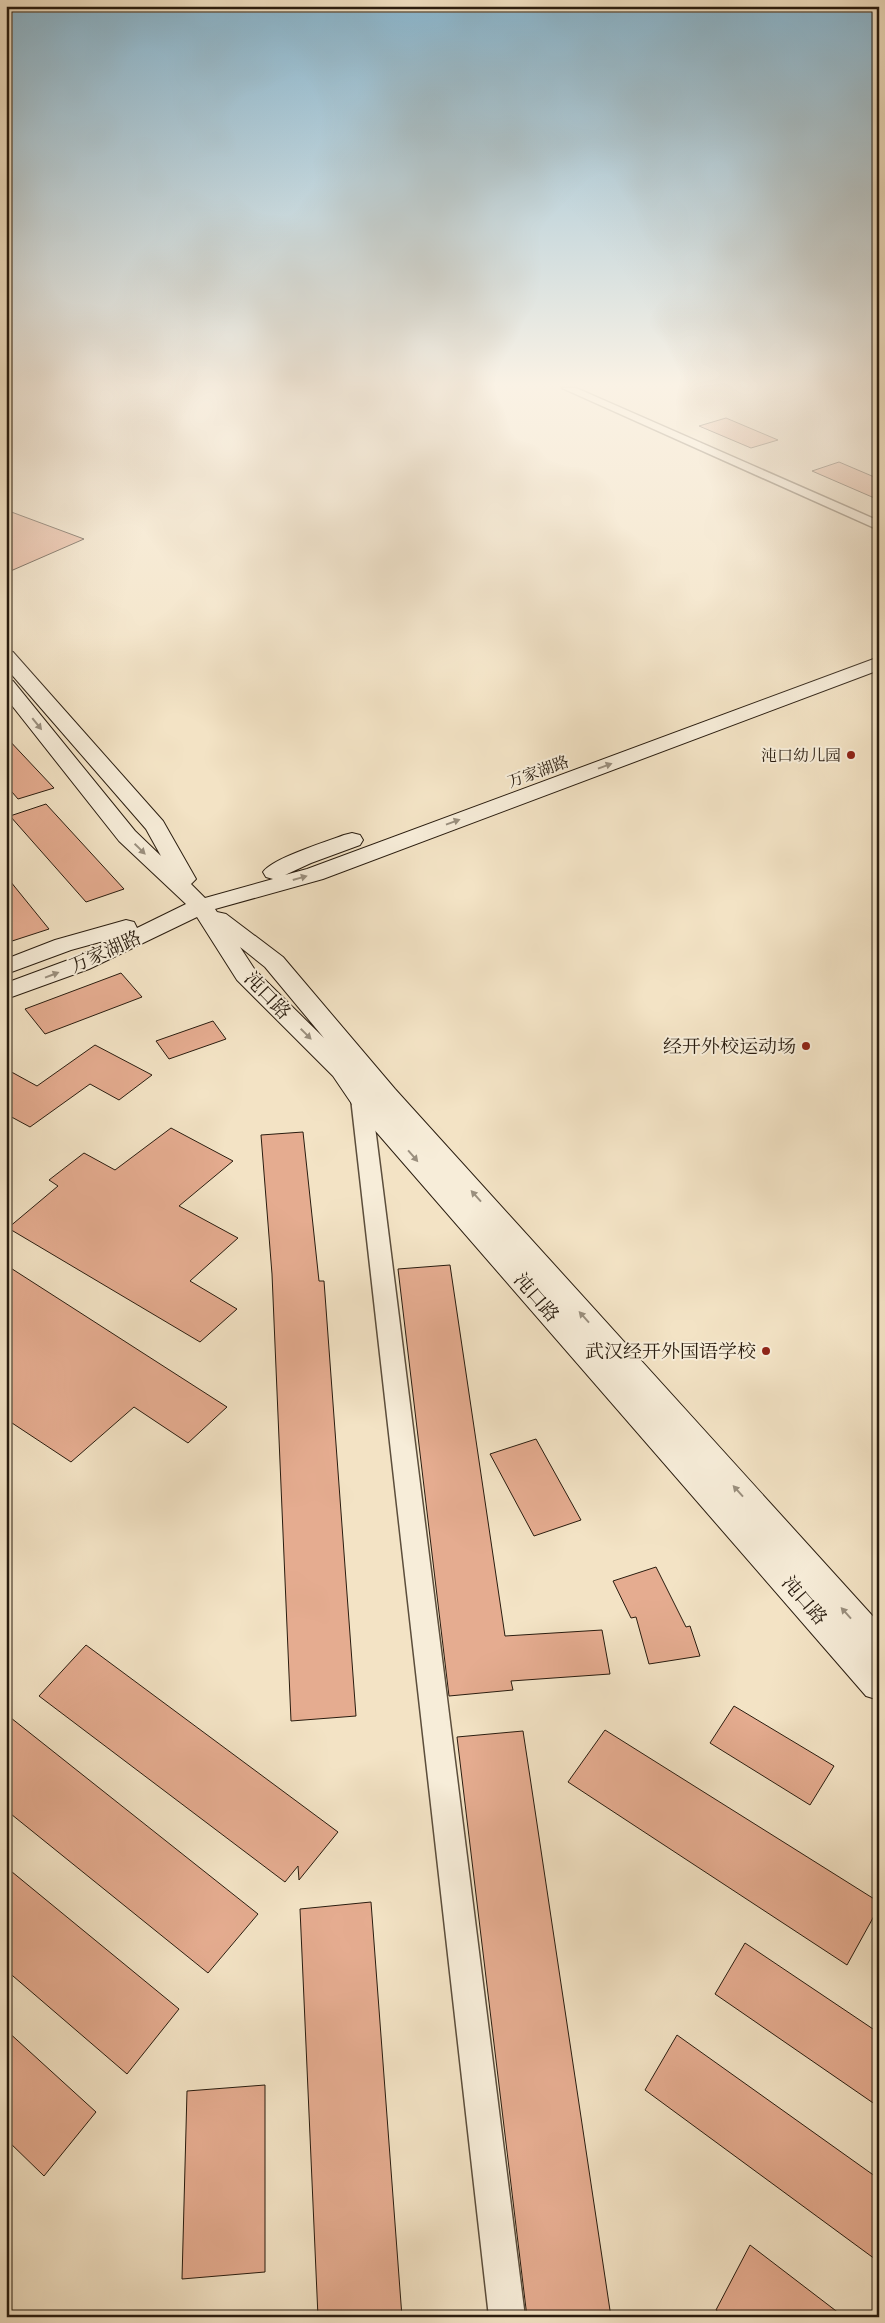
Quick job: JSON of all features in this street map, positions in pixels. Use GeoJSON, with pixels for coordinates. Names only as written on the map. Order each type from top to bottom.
{"type":"FeatureCollection","features":[{"type":"Feature","properties":{"kind":"main road","name":"万家湖路"},"geometry":{"type":"LineString","coordinates":[[6,992],[80,964],[303,858],[879,646]]}},
{"type":"Feature","properties":{"kind":"main road","name":"沌口路"},"geometry":{"type":"LineString","coordinates":[[6,656],[155,826],[201,906],[246,975],[342,1070],[374,1096],[879,1649]]}},
{"type":"Feature","properties":{"kind":"main road","name":"万家湖路"},"geometry":{"type":"LineString","coordinates":[[6,967],[63,945],[315,874],[879,664]]}},
{"type":"Feature","properties":{"kind":"main road","name":"沌口路"},"geometry":{"type":"LineString","coordinates":[[6,686],[127,836],[201,906]]}},
{"type":"Feature","properties":{"kind":"main road","name":"沌口路"},"geometry":{"type":"LineString","coordinates":[[374,1096],[879,1684]]}},
{"type":"Feature","properties":{"kind":"street"},"geometry":{"type":"LineString","coordinates":[[812,496],[879,526]]}},
{"type":"Feature","properties":{"kind":"street"},"geometry":{"type":"LineString","coordinates":[[374,1096],[507,2317]]}},
{"type":"Feature","properties":{"kind":"building"},"geometry":{"type":"Polygon","coordinates":[[[6,510],[84,539],[6,573],[6,510]]]}},
{"type":"Feature","properties":{"kind":"building"},"geometry":{"type":"Polygon","coordinates":[[[6,737],[54,788],[18,799],[6,785],[6,737]]]}},
{"type":"Feature","properties":{"kind":"building"},"geometry":{"type":"Polygon","coordinates":[[[46,804],[124,889],[86,902],[10,816],[46,804]]]}},
{"type":"Feature","properties":{"kind":"building"},"geometry":{"type":"Polygon","coordinates":[[[6,876],[49,929],[6,943],[6,876]]]}},
{"type":"Feature","properties":{"kind":"building"},"geometry":{"type":"Polygon","coordinates":[[[121,973],[142,997],[45,1034],[25,1009],[121,973]]]}},
{"type":"Feature","properties":{"kind":"building"},"geometry":{"type":"Polygon","coordinates":[[[213,1021],[226,1039],[169,1059],[156,1041],[213,1021]]]}},
{"type":"Feature","properties":{"kind":"building"},"geometry":{"type":"Polygon","coordinates":[[[95,1045],[152,1075],[119,1100],[90,1084],[30,1127],[6,1114],[6,1069],[37,1086],[95,1045]]]}},
{"type":"Feature","properties":{"kind":"building"},"geometry":{"type":"Polygon","coordinates":[[[171,1128],[233,1161],[179,1206],[238,1238],[190,1281],[237,1309],[200,1342],[8,1228],[58,1186],[49,1180],[84,1153],[115,1170],[171,1128]]]}},
{"type":"Feature","properties":{"kind":"building"},"geometry":{"type":"Polygon","coordinates":[[[303,1132],[319,1281],[324,1281],[356,1716],[291,1721],[272,1274],[261,1135],[303,1132]]]}},
{"type":"Feature","properties":{"kind":"building"},"geometry":{"type":"Polygon","coordinates":[[[6,1265],[227,1407],[188,1443],[134,1407],[71,1462],[6,1419],[6,1265]]]}},
{"type":"Feature","properties":{"kind":"building"},"geometry":{"type":"Polygon","coordinates":[[[450,1265],[505,1636],[602,1630],[610,1674],[511,1681],[513,1690],[449,1696],[398,1269],[450,1265]]]}},
{"type":"Feature","properties":{"kind":"building"},"geometry":{"type":"Polygon","coordinates":[[[536,1439],[581,1520],[534,1536],[490,1454],[536,1439]]]}},
{"type":"Feature","properties":{"kind":"building"},"geometry":{"type":"Polygon","coordinates":[[[656,1567],[686,1627],[690,1626],[700,1656],[649,1664],[636,1617],[631,1618],[613,1581],[656,1567]]]}},
{"type":"Feature","properties":{"kind":"building"},"geometry":{"type":"Polygon","coordinates":[[[86,1645],[338,1832],[299,1880],[298,1866],[285,1882],[39,1696],[86,1645]]]}},
{"type":"Feature","properties":{"kind":"building"},"geometry":{"type":"Polygon","coordinates":[[[734,1706],[834,1766],[810,1805],[710,1743],[734,1706]]]}},
{"type":"Feature","properties":{"kind":"building"},"geometry":{"type":"Polygon","coordinates":[[[6,1714],[258,1914],[208,1973],[6,1810],[6,1714]]]}},
{"type":"Feature","properties":{"kind":"building"},"geometry":{"type":"Polygon","coordinates":[[[605,1730],[879,1902],[879,1907],[847,1965],[568,1782],[605,1730]]]}},
{"type":"Feature","properties":{"kind":"building"},"geometry":{"type":"Polygon","coordinates":[[[523,1731],[611,2317],[527,2317],[457,1737],[523,1731]]]}},
{"type":"Feature","properties":{"kind":"building"},"geometry":{"type":"Polygon","coordinates":[[[6,1867],[179,2009],[127,2074],[6,1970],[6,1867]]]}},
{"type":"Feature","properties":{"kind":"building"},"geometry":{"type":"Polygon","coordinates":[[[371,1902],[402,2317],[318,2317],[300,1909],[371,1902]]]}},
{"type":"Feature","properties":{"kind":"building"},"geometry":{"type":"Polygon","coordinates":[[[745,1943],[879,2033],[879,2107],[715,1994],[745,1943]]]}},
{"type":"Feature","properties":{"kind":"building"},"geometry":{"type":"Polygon","coordinates":[[[6,2030],[96,2112],[44,2176],[6,2139],[6,2030]]]}},
{"type":"Feature","properties":{"kind":"building"},"geometry":{"type":"Polygon","coordinates":[[[677,2035],[879,2179],[879,2262],[645,2090],[677,2035]]]}},
{"type":"Feature","properties":{"kind":"building"},"geometry":{"type":"Polygon","coordinates":[[[265,2085],[265,2272],[182,2279],[187,2091],[265,2085]]]}},
{"type":"Feature","properties":{"kind":"building"},"geometry":{"type":"Polygon","coordinates":[[[750,2245],[844,2317],[725,2317],[716,2310],[750,2245]]]}},
{"type":"Feature","properties":{"kind":"place","name":"沌口幼儿园"},"geometry":{"type":"Point","coordinates":[851,755]}},
{"type":"Feature","properties":{"kind":"place","name":"经开外校运动场"},"geometry":{"type":"Point","coordinates":[806,1046]}},
{"type":"Feature","properties":{"kind":"place","name":"武汉经开外国语学校"},"geometry":{"type":"Point","coordinates":[766,1351]}}]}
